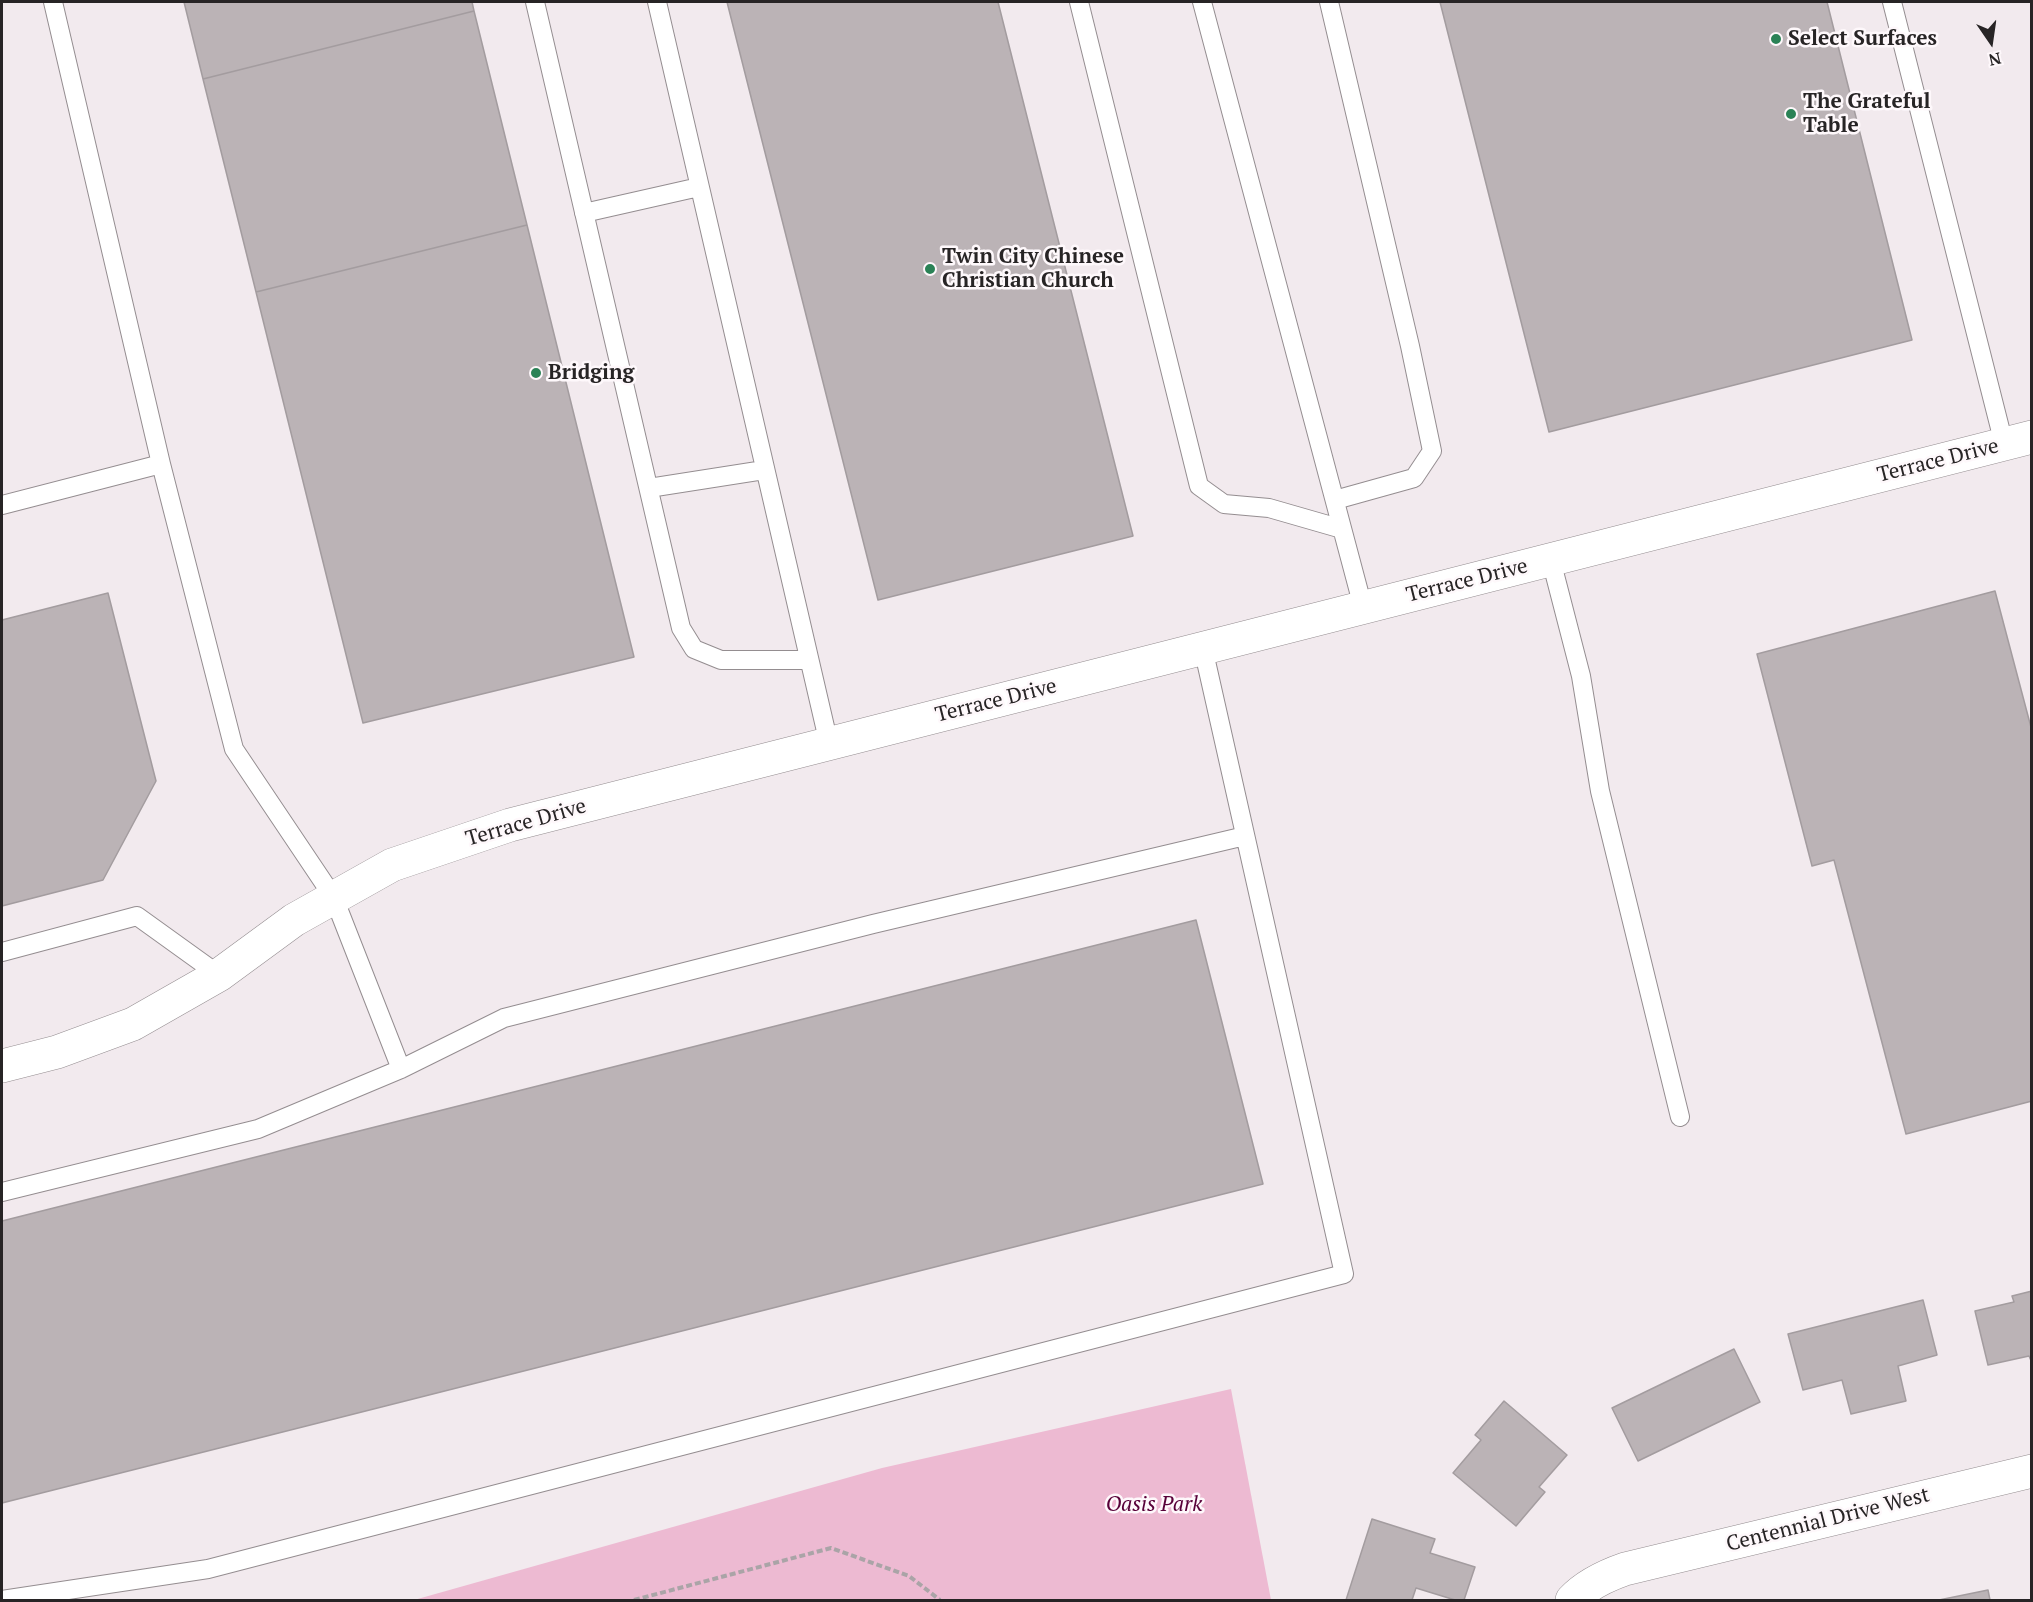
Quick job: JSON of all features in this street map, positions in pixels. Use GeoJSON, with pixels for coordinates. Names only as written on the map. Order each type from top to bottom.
{"type":"FeatureCollection","features":[{"type":"Feature","properties":{"kind":"street","name":"Terrace Drive"},"geometry":{"type":"LineString","coordinates":[[2,1066],[57,1052],[133,1024],[219,975],[294,920],[392,865],[510,825],[2018,441]]}},
{"type":"Feature","properties":{"kind":"street","name":"Centennial Drive West"},"geometry":{"type":"LineString","coordinates":[[1572,1600],[1581,1591],[1608,1575],[1625,1569],[2031,1471]]}},
{"type":"Feature","properties":{"kind":"lane"},"geometry":{"type":"LineString","coordinates":[[53,2],[161,464],[234,749],[334,898],[401,1069]]}},
{"type":"Feature","properties":{"kind":"lane"},"geometry":{"type":"LineString","coordinates":[[535,2],[681,628],[694,649],[721,660],[808,660]]}},
{"type":"Feature","properties":{"kind":"lane"},"geometry":{"type":"LineString","coordinates":[[657,2],[829,744]]}},
{"type":"Feature","properties":{"kind":"lane"},"geometry":{"type":"LineString","coordinates":[[1079,2],[1199,486],[1224,504],[1269,508],[1342,529]]}},
{"type":"Feature","properties":{"kind":"lane"},"geometry":{"type":"LineString","coordinates":[[1202,2],[1364,607]]}},
{"type":"Feature","properties":{"kind":"lane"},"geometry":{"type":"LineString","coordinates":[[1329,2],[1432,451],[1414,478],[1335,500]]}},
{"type":"Feature","properties":{"kind":"lane"},"geometry":{"type":"LineString","coordinates":[[1892,2],[2018,441]]}},
{"type":"Feature","properties":{"kind":"lane"},"geometry":{"type":"LineString","coordinates":[[584,213],[699,187]]}},
{"type":"Feature","properties":{"kind":"lane"},"geometry":{"type":"LineString","coordinates":[[2,505],[161,464]]}},
{"type":"Feature","properties":{"kind":"lane"},"geometry":{"type":"LineString","coordinates":[[649,488],[764,470]]}},
{"type":"Feature","properties":{"kind":"lane"},"geometry":{"type":"LineString","coordinates":[[1551,560],[1581,676],[1600,791],[1680,1117]]}},
{"type":"Feature","properties":{"kind":"lane"},"geometry":{"type":"LineString","coordinates":[[2,1600],[208,1569],[1344,1275],[1203,648]]}},
{"type":"Feature","properties":{"kind":"lane"},"geometry":{"type":"LineString","coordinates":[[2,1192],[258,1129],[401,1069],[504,1018],[873,924],[1245,836]]}},
{"type":"Feature","properties":{"kind":"lane"},"geometry":{"type":"LineString","coordinates":[[2,952],[137,916],[219,975]]}},
{"type":"Feature","properties":{"kind":"path"},"geometry":{"type":"LineString","coordinates":[[634,1600],[831,1548],[909,1576],[940,1600]]}},
{"type":"Feature","properties":{"kind":"green space","name":"Oasis Park"},"geometry":{"type":"Polygon","coordinates":[[[1231,1389],[1271,1600],[414,1600],[882,1468],[1231,1389]]]}},
{"type":"Feature","properties":{"kind":"building"},"geometry":{"type":"Polygon","coordinates":[[[184,2],[472,2],[474,11],[203,79],[184,2]]]}},
{"type":"Feature","properties":{"kind":"building","name":"Twin City Chinese Christian Church"},"geometry":{"type":"Polygon","coordinates":[[[727,2],[998,2],[1133,536],[878,600],[727,2]]]}},
{"type":"Feature","properties":{"kind":"building"},"geometry":{"type":"Polygon","coordinates":[[[1440,2],[1827,2],[1912,340],[1549,432],[1440,2]]]}},
{"type":"Feature","properties":{"kind":"building"},"geometry":{"type":"Polygon","coordinates":[[[474,11],[527,225],[256,292],[203,79],[474,11]]]}},
{"type":"Feature","properties":{"kind":"building"},"geometry":{"type":"Polygon","coordinates":[[[527,225],[634,657],[363,723],[256,292],[527,225]]]}},
{"type":"Feature","properties":{"kind":"building"},"geometry":{"type":"Polygon","coordinates":[[[1995,591],[2032,731],[2032,1101],[1906,1134],[1834,860],[1812,866],[1757,654],[1995,591]]]}},
{"type":"Feature","properties":{"kind":"building"},"geometry":{"type":"Polygon","coordinates":[[[108,593],[156,781],[103,880],[2,906],[2,620],[108,593]]]}},
{"type":"Feature","properties":{"kind":"building"},"geometry":{"type":"Polygon","coordinates":[[[1196,920],[1263,1184],[2,1503],[2,1221],[1196,920]]]}},
{"type":"Feature","properties":{"kind":"building"},"geometry":{"type":"Polygon","coordinates":[[[2032,1291],[2032,1363],[2029,1356],[1988,1365],[1975,1311],[2014,1302],[2012,1296],[2032,1291]]]}},
{"type":"Feature","properties":{"kind":"building"},"geometry":{"type":"Polygon","coordinates":[[[1923,1300],[1937,1355],[1898,1366],[1906,1401],[1851,1414],[1842,1380],[1803,1390],[1788,1334],[1923,1300]]]}},
{"type":"Feature","properties":{"kind":"building"},"geometry":{"type":"Polygon","coordinates":[[[1734,1349],[1760,1402],[1638,1461],[1612,1408],[1734,1349]]]}},
{"type":"Feature","properties":{"kind":"building"},"geometry":{"type":"Polygon","coordinates":[[[1504,1401],[1567,1455],[1539,1487],[1545,1492],[1516,1526],[1453,1473],[1481,1440],[1475,1435],[1504,1401]]]}},
{"type":"Feature","properties":{"kind":"building"},"geometry":{"type":"Polygon","coordinates":[[[1372,1519],[1435,1539],[1430,1553],[1475,1567],[1464,1600],[1455,1600],[1416,1588],[1412,1600],[1346,1600],[1372,1519]]]}},
{"type":"Feature","properties":{"kind":"building"},"geometry":{"type":"Polygon","coordinates":[[[1988,1590],[1990,1600],[1939,1600],[1988,1590]]]}},
{"type":"Feature","properties":{"kind":"place","name":"Select Surfaces"},"geometry":{"type":"Point","coordinates":[1776,39]}},
{"type":"Feature","properties":{"kind":"place","name":"The Grateful Table"},"geometry":{"type":"Point","coordinates":[1791,114]}},
{"type":"Feature","properties":{"kind":"place","name":"Twin City Chinese Christian Church"},"geometry":{"type":"Point","coordinates":[930,269]}},
{"type":"Feature","properties":{"kind":"place","name":"Bridging"},"geometry":{"type":"Point","coordinates":[536,373]}}]}
